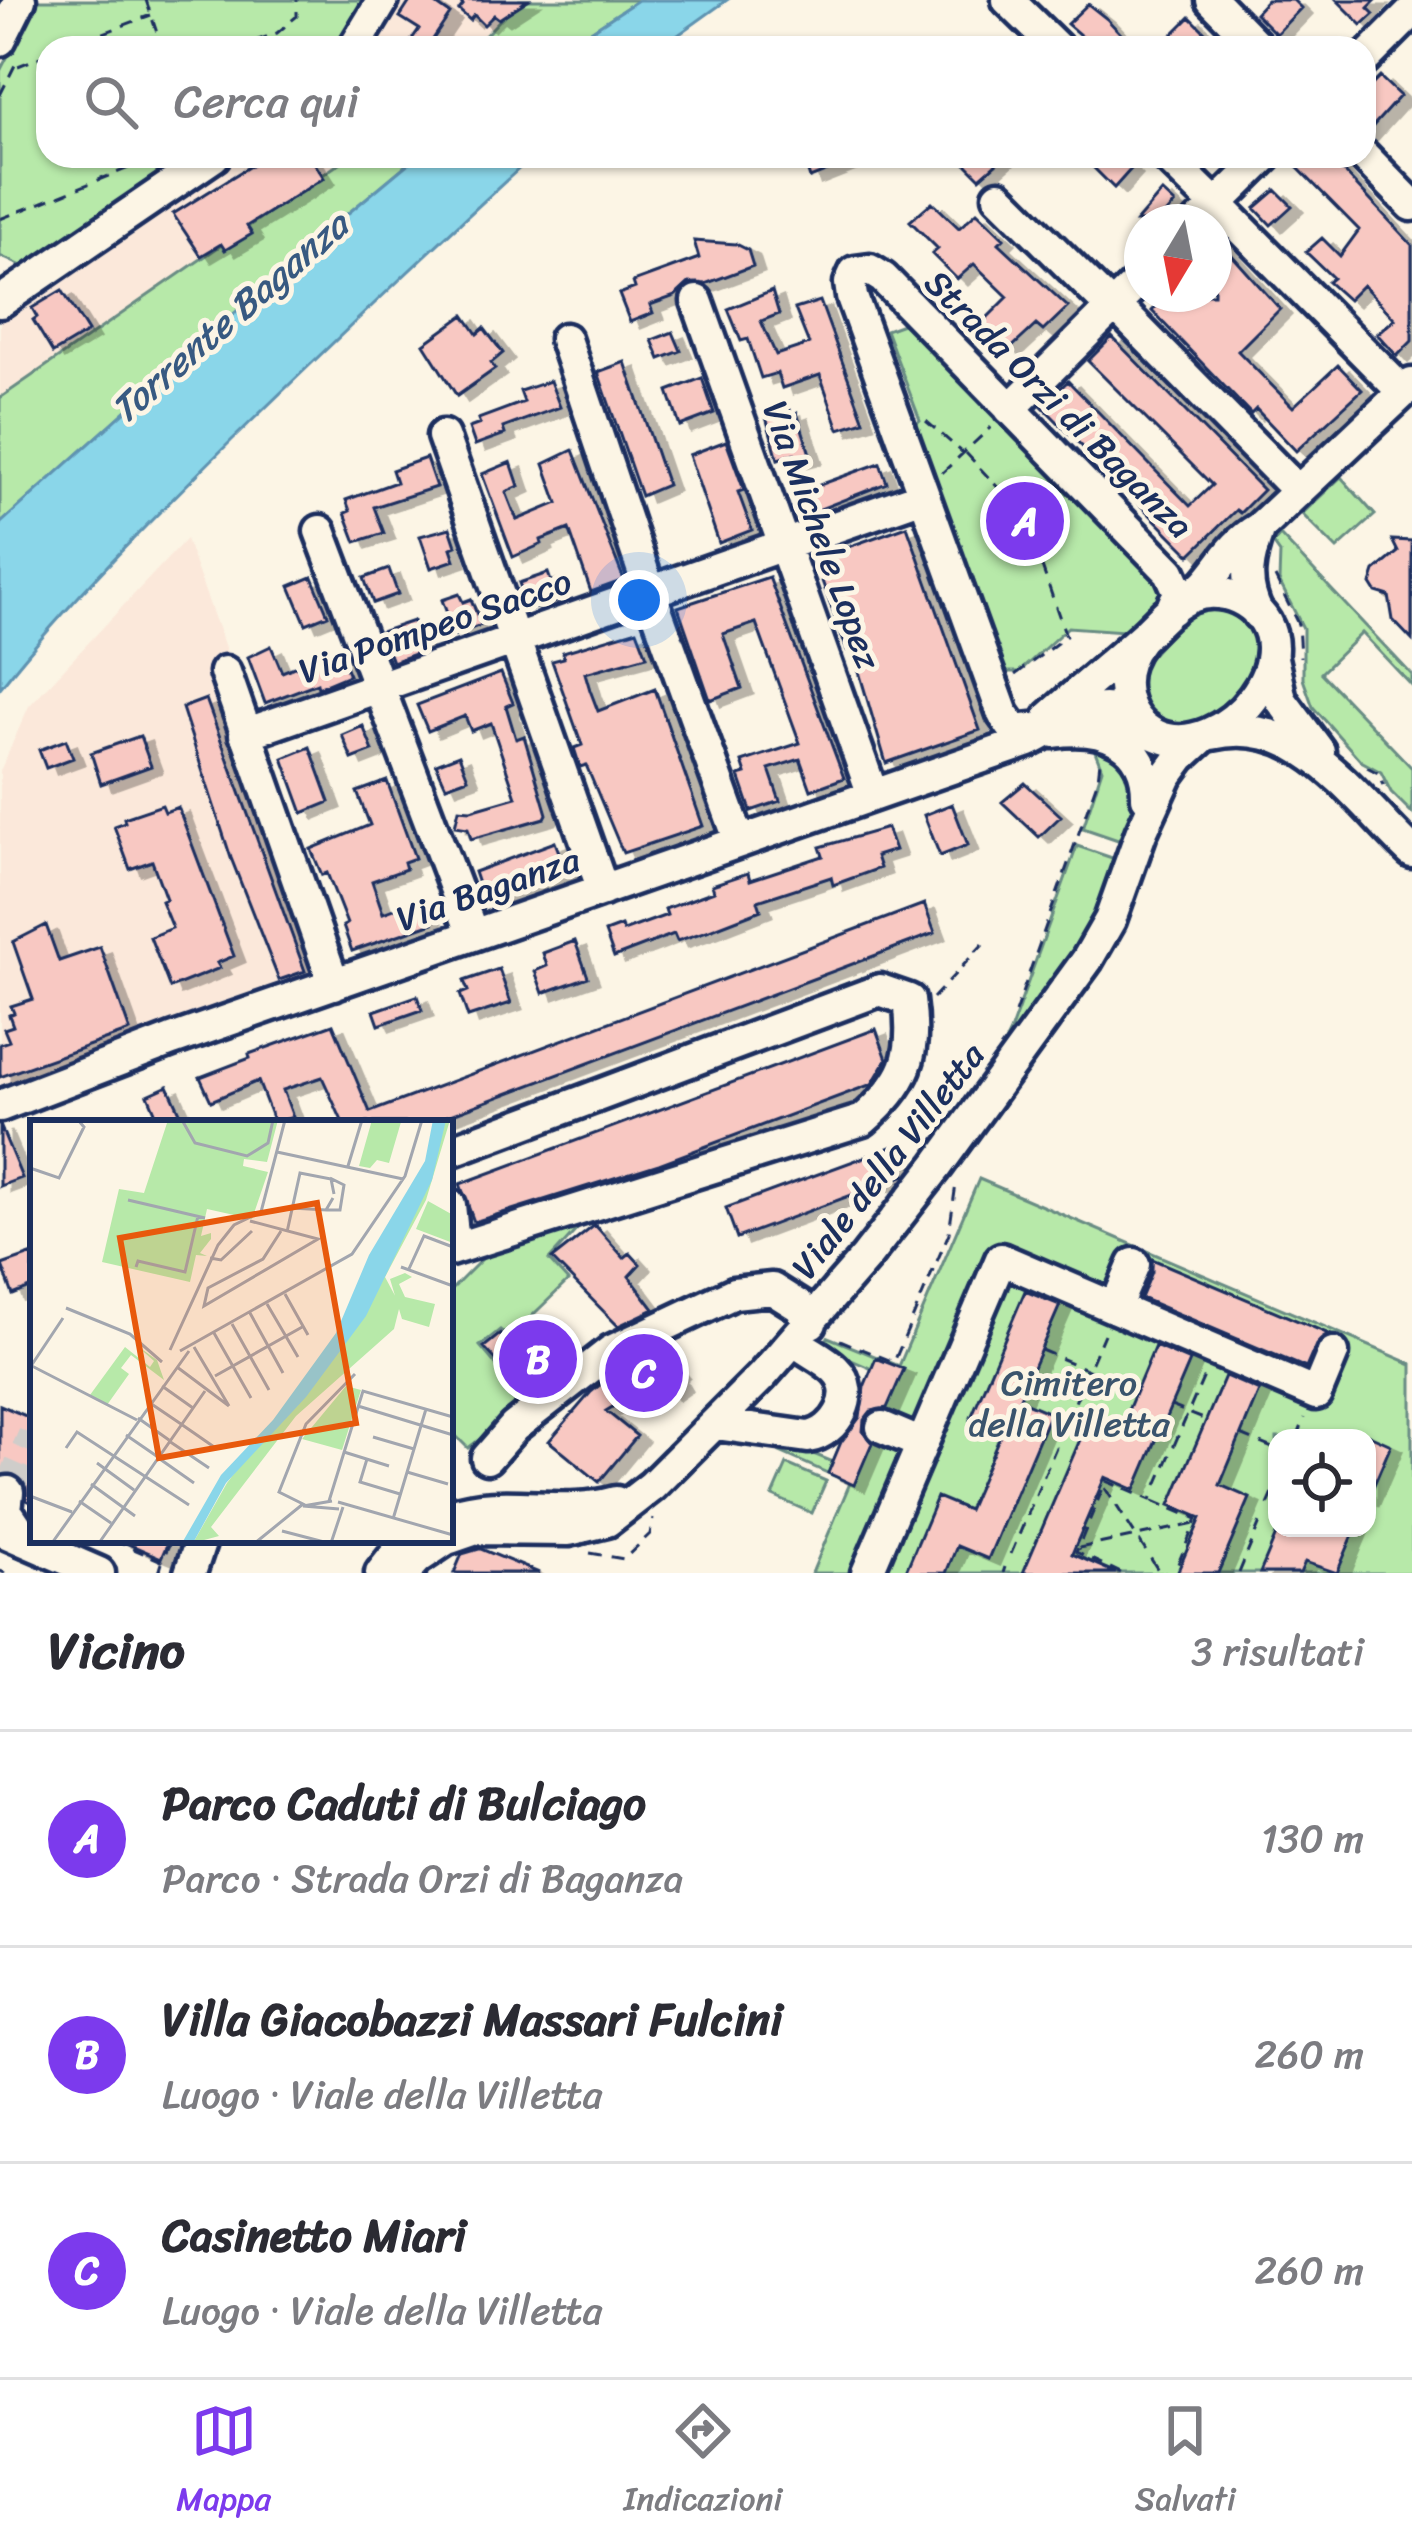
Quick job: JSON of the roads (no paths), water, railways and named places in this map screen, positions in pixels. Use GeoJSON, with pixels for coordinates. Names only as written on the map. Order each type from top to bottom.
{"type":"FeatureCollection","features":[{"type":"Feature","properties":{"kind":"street"},"geometry":{"type":"LineString","coordinates":[[0,40],[20,0]]}},
{"type":"Feature","properties":{"kind":"street"},"geometry":{"type":"LineString","coordinates":[[361,36],[383,0]]}},
{"type":"Feature","properties":{"kind":"street"},"geometry":{"type":"LineString","coordinates":[[1008,0],[1045,36]]}},
{"type":"Feature","properties":{"kind":"street"},"geometry":{"type":"LineString","coordinates":[[1212,0],[1247,36]]}},
{"type":"Feature","properties":{"kind":"street"},"geometry":{"type":"LineString","coordinates":[[1376,48],[1412,12]]}},
{"type":"Feature","properties":{"kind":"street"},"geometry":{"type":"LineString","coordinates":[[0,302],[196,168]]}},
{"type":"Feature","properties":{"kind":"street"},"geometry":{"type":"LineString","coordinates":[[1176,168],[1205,204]]}},
{"type":"Feature","properties":{"kind":"street"},"geometry":{"type":"LineString","coordinates":[[1216,204],[1254,168]]}},
{"type":"Feature","properties":{"kind":"street"},"geometry":{"type":"LineString","coordinates":[[1376,168],[1412,205]]}},
{"type":"Feature","properties":{"kind":"street"},"geometry":{"type":"LineString","coordinates":[[999,196],[1298,491]]}},
{"type":"Feature","properties":{"kind":"street"},"geometry":{"type":"LineString","coordinates":[[1232,230],[1407,388]]}},
{"type":"Feature","properties":{"kind":"street","name":"Strada Orzi di Baganza"},"geometry":{"type":"LineString","coordinates":[[922,494],[851,294],[850,280],[859,270],[880,276],[1170,572],[1180,604]]}},
{"type":"Feature","properties":{"kind":"street"},"geometry":{"type":"LineString","coordinates":[[1010,409],[1124,295]]}},
{"type":"Feature","properties":{"kind":"street","name":"Via Michele Lopez"},"geometry":{"type":"LineString","coordinates":[[697,301],[873,795]]}},
{"type":"Feature","properties":{"kind":"street"},"geometry":{"type":"LineString","coordinates":[[566,339],[740,842]]}},
{"type":"Feature","properties":{"kind":"street","name":"Via Baganza"},"geometry":{"type":"LineString","coordinates":[[1020,735],[1204,586],[1234,545],[1259,529],[1407,388]]}},
{"type":"Feature","properties":{"kind":"street"},"geometry":{"type":"LineString","coordinates":[[443,436],[603,890]]}},
{"type":"Feature","properties":{"kind":"street"},"geometry":{"type":"LineString","coordinates":[[922,494],[988,676],[1020,735],[1096,730],[1119,739],[1138,759],[1146,777],[1147,797]]}},
{"type":"Feature","properties":{"kind":"street","name":"Via Pompeo Sacco"},"geometry":{"type":"LineString","coordinates":[[245,734],[922,494]]}},
{"type":"Feature","properties":{"kind":"street"},"geometry":{"type":"LineString","coordinates":[[1259,529],[1247,572],[1250,598],[1286,660],[1281,700],[1315,743],[1344,765],[1411,849]]}},
{"type":"Feature","properties":{"kind":"street"},"geometry":{"type":"LineString","coordinates":[[320,531],[472,935]]}},
{"type":"Feature","properties":{"kind":"street"},"geometry":{"type":"LineString","coordinates":[[1180,604],[1226,594],[1244,601],[1258,614]]}},
{"type":"Feature","properties":{"kind":"street"},"geometry":{"type":"LineString","coordinates":[[1137,720],[1125,697],[1123,677],[1139,640]]}},
{"type":"Feature","properties":{"kind":"street"},"geometry":{"type":"LineString","coordinates":[[1205,736],[1286,660]]}},
{"type":"Feature","properties":{"kind":"street"},"geometry":{"type":"LineString","coordinates":[[225,672],[334,984]]}},
{"type":"Feature","properties":{"kind":"street","name":"Via Baganza"},"geometry":{"type":"LineString","coordinates":[[0,1106],[873,795],[1099,708],[1117,709],[1166,739],[1266,731],[1344,765]]}},
{"type":"Feature","properties":{"kind":"street","name":"Viale della Villetta"},"geometry":{"type":"LineString","coordinates":[[1137,720],[1150,758],[1141,833]]}},
{"type":"Feature","properties":{"kind":"street","name":"Viale della Villetta"},"geometry":{"type":"LineString","coordinates":[[453,1537],[489,1528],[585,1528],[614,1517],[811,1332],[1087,960],[1110,920],[1170,770],[1205,736]]}},
{"type":"Feature","properties":{"kind":"street"},"geometry":{"type":"LineString","coordinates":[[453,1150],[880,990],[909,1000],[914,1034],[907,1069],[886,1100],[862,1120],[453,1245]]}},
{"type":"Feature","properties":{"kind":"street"},"geometry":{"type":"LineString","coordinates":[[867,1573],[1000,1259],[1316,1394],[1333,1353]]}},
{"type":"Feature","properties":{"kind":"street"},"geometry":{"type":"LineString","coordinates":[[1115,1308],[1134,1264]]}},
{"type":"Feature","properties":{"kind":"street"},"geometry":{"type":"LineString","coordinates":[[488,1458],[514,1427],[611,1351],[734,1293],[772,1289],[799,1306],[839,1374],[846,1412],[814,1437],[716,1424]]}},
{"type":"Feature","properties":{"kind":"street"},"geometry":{"type":"LineString","coordinates":[[882,1426],[922,1444]]}},
{"type":"Feature","properties":{"kind":"street"},"geometry":{"type":"LineString","coordinates":[[8,1492],[5,1505],[13,1537],[81,1571]]}},
{"type":"Feature","properties":{"kind":"street"},"geometry":{"type":"LineString","coordinates":[[453,1495],[525,1507]]}},
{"type":"Feature","properties":{"kind":"street"},"geometry":{"type":"LineString","coordinates":[[453,1514],[485,1506],[593,1507],[638,1496]]}},
{"type":"Feature","properties":{"kind":"street"},"geometry":{"type":"LineString","coordinates":[[453,1516],[489,1528]]}},
{"type":"Feature","properties":{"kind":"street"},"geometry":{"type":"LineString","coordinates":[[181,1569],[199,1543]]}},
{"type":"Feature","properties":{"kind":"street","name":"Viale della Villetta"},"geometry":{"type":"LineString","coordinates":[[381,1573],[399,1552],[418,1558],[441,1543]]}},
{"type":"Feature","properties":{"kind":"street"},"geometry":{"type":"LineString","coordinates":[[368,1573],[399,1552]]}},
{"type":"Feature","properties":{"kind":"water"},"geometry":{"type":"Polygon","coordinates":[[[638,0],[727,0],[677,36],[583,36],[638,0]]]}},
{"type":"Feature","properties":{"kind":"water","name":"Torrente Baganza"},"geometry":{"type":"Polygon","coordinates":[[[403,168],[520,168],[172,500],[0,688],[0,524],[403,168]]]}},
{"type":"Feature","properties":{"kind":"tunnel"},"geometry":{"type":"LineString","coordinates":[[8,1492],[30,1442]]}},
{"type":"Feature","properties":{"kind":"place","name":"Parco Caduti di Bulciago"},"geometry":{"type":"Point","coordinates":[1025,521]}},
{"type":"Feature","properties":{"kind":"place","name":"Villa Giacobazzi Massari Fulcini"},"geometry":{"type":"Point","coordinates":[538,1359]}},
{"type":"Feature","properties":{"kind":"place","name":"Casinetto Miari"},"geometry":{"type":"Point","coordinates":[644,1373]}},
{"type":"Feature","properties":{"kind":"park label","name":"Cimitero della Villetta"},"geometry":{"type":"Point","coordinates":[1069,1404]}}]}
